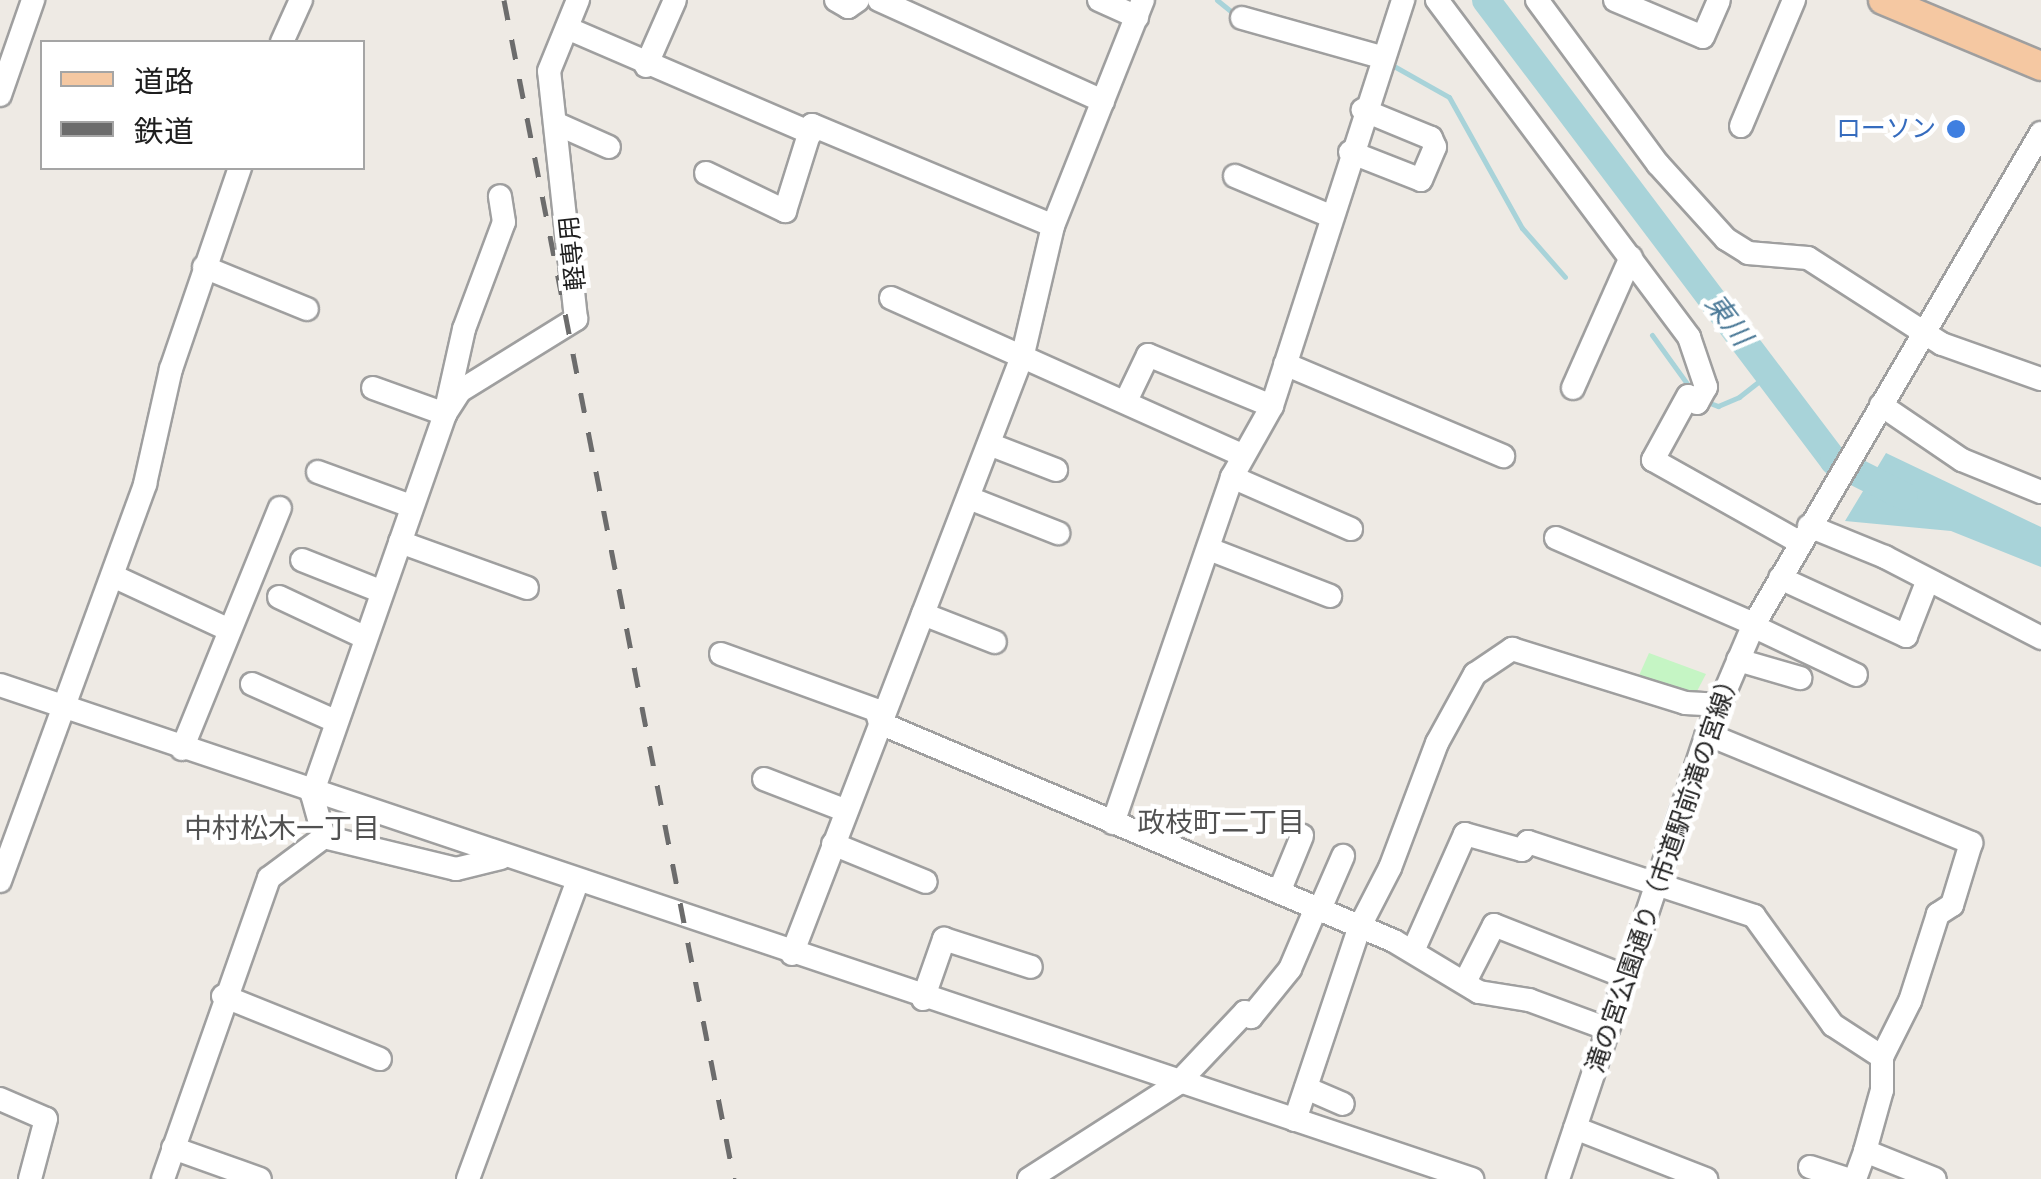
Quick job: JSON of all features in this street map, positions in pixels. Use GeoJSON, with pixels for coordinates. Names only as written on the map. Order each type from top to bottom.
{"type":"FeatureCollection","features":[{"type":"Feature","properties":{"kind":"main road"},"geometry":{"type":"LineString","coordinates":[[1884,0],[2041,66]]}},
{"type":"Feature","properties":{"kind":"street"},"geometry":{"type":"LineString","coordinates":[[0,95],[33,0]]}},
{"type":"Feature","properties":{"kind":"street"},"geometry":{"type":"LineString","coordinates":[[283,40],[301,0]]}},
{"type":"Feature","properties":{"kind":"street","name":"軽専用"},"geometry":{"type":"LineString","coordinates":[[446,414],[460,390],[576,319],[548,71],[578,0]]}},
{"type":"Feature","properties":{"kind":"street"},"geometry":{"type":"LineString","coordinates":[[646,66],[675,0]]}},
{"type":"Feature","properties":{"kind":"street"},"geometry":{"type":"LineString","coordinates":[[836,0],[848,6],[858,0]]}},
{"type":"Feature","properties":{"kind":"street"},"geometry":{"type":"LineString","coordinates":[[879,0],[911,6],[1103,100]]}},
{"type":"Feature","properties":{"kind":"street"},"geometry":{"type":"LineString","coordinates":[[792,954],[844,810],[1023,354],[1053,226],[1140,8],[1098,0]]}},
{"type":"Feature","properties":{"kind":"street"},"geometry":{"type":"LineString","coordinates":[[1114,822],[1237,466],[1260,437],[1272,406],[1363,110],[1402,0]]}},
{"type":"Feature","properties":{"kind":"street"},"geometry":{"type":"LineString","coordinates":[[1437,0],[1689,337],[1701,395],[1688,396],[1653,460],[1927,582],[2041,638]]}},
{"type":"Feature","properties":{"kind":"street"},"geometry":{"type":"LineString","coordinates":[[1537,0],[1658,164],[1726,239],[1748,253],[1808,258],[1925,334],[2041,378]]}},
{"type":"Feature","properties":{"kind":"street"},"geometry":{"type":"LineString","coordinates":[[1615,0],[1703,37],[1719,0]]}},
{"type":"Feature","properties":{"kind":"street"},"geometry":{"type":"LineString","coordinates":[[1741,126],[1794,0]]}},
{"type":"Feature","properties":{"kind":"street"},"geometry":{"type":"LineString","coordinates":[[1242,18],[1382,57]]}},
{"type":"Feature","properties":{"kind":"street"},"geometry":{"type":"LineString","coordinates":[[567,28],[646,66],[810,132]]}},
{"type":"Feature","properties":{"kind":"street"},"geometry":{"type":"LineString","coordinates":[[1350,152],[1430,184],[1435,147],[1432,138],[1363,110]]}},
{"type":"Feature","properties":{"kind":"street"},"geometry":{"type":"LineString","coordinates":[[555,123],[609,147]]}},
{"type":"Feature","properties":{"kind":"street"},"geometry":{"type":"LineString","coordinates":[[706,173],[786,211],[812,125],[1053,226]]}},
{"type":"Feature","properties":{"kind":"street"},"geometry":{"type":"LineString","coordinates":[[2041,133],[1881,405],[1962,460],[2041,492]]}},
{"type":"Feature","properties":{"kind":"street"},"geometry":{"type":"LineString","coordinates":[[0,881],[155,454],[171,369],[239,170]]}},
{"type":"Feature","properties":{"kind":"street"},"geometry":{"type":"LineString","coordinates":[[1236,176],[1330,216]]}},
{"type":"Feature","properties":{"kind":"street"},"geometry":{"type":"LineString","coordinates":[[324,837],[312,794],[380,591],[446,414],[464,329],[504,222],[500,196]]}},
{"type":"Feature","properties":{"kind":"street"},"geometry":{"type":"LineString","coordinates":[[1573,388],[1632,257]]}},
{"type":"Feature","properties":{"kind":"street"},"geometry":{"type":"LineString","coordinates":[[204,267],[307,308]]}},
{"type":"Feature","properties":{"kind":"street"},"geometry":{"type":"LineString","coordinates":[[891,298],[1126,402],[1352,528]]}},
{"type":"Feature","properties":{"kind":"street"},"geometry":{"type":"LineString","coordinates":[[1126,402],[1148,355],[1272,406]]}},
{"type":"Feature","properties":{"kind":"street"},"geometry":{"type":"LineString","coordinates":[[1286,364],[1504,456]]}},
{"type":"Feature","properties":{"kind":"street"},"geometry":{"type":"LineString","coordinates":[[373,388],[446,414]]}},
{"type":"Feature","properties":{"kind":"street","name":"滝の宮公園通り（市道駅前滝の宮線）"},"geometry":{"type":"LineString","coordinates":[[1558,1179],[1718,705],[1754,625],[1881,405]]}},
{"type":"Feature","properties":{"kind":"street"},"geometry":{"type":"LineString","coordinates":[[989,444],[1056,470]]}},
{"type":"Feature","properties":{"kind":"street"},"geometry":{"type":"LineString","coordinates":[[318,472],[411,506]]}},
{"type":"Feature","properties":{"kind":"street"},"geometry":{"type":"LineString","coordinates":[[969,498],[1058,533]]}},
{"type":"Feature","properties":{"kind":"street"},"geometry":{"type":"LineString","coordinates":[[182,749],[227,629],[280,508]]}},
{"type":"Feature","properties":{"kind":"street"},"geometry":{"type":"LineString","coordinates":[[1556,538],[1754,625],[1856,675]]}},
{"type":"Feature","properties":{"kind":"street"},"geometry":{"type":"LineString","coordinates":[[400,542],[526,588]]}},
{"type":"Feature","properties":{"kind":"street"},"geometry":{"type":"LineString","coordinates":[[1209,549],[1330,596]]}},
{"type":"Feature","properties":{"kind":"street"},"geometry":{"type":"LineString","coordinates":[[302,560],[380,591]]}},
{"type":"Feature","properties":{"kind":"street"},"geometry":{"type":"LineString","coordinates":[[113,576],[227,629]]}},
{"type":"Feature","properties":{"kind":"street"},"geometry":{"type":"LineString","coordinates":[[1780,578],[1906,636],[1927,582]]}},
{"type":"Feature","properties":{"kind":"street"},"geometry":{"type":"LineString","coordinates":[[279,598],[364,637]]}},
{"type":"Feature","properties":{"kind":"street"},"geometry":{"type":"LineString","coordinates":[[923,614],[994,642]]}},
{"type":"Feature","properties":{"kind":"street"},"geometry":{"type":"LineString","coordinates":[[1295,1120],[1360,926],[1460,697],[1500,653],[1512,649],[1685,703],[1718,705]]}},
{"type":"Feature","properties":{"kind":"street"},"geometry":{"type":"LineString","coordinates":[[721,654],[876,710],[880,723],[1360,926],[1500,1000],[1529,1000],[1608,1029]]}},
{"type":"Feature","properties":{"kind":"street"},"geometry":{"type":"LineString","coordinates":[[1738,660],[1800,679]]}},
{"type":"Feature","properties":{"kind":"street"},"geometry":{"type":"LineString","coordinates":[[252,684],[335,721]]}},
{"type":"Feature","properties":{"kind":"street"},"geometry":{"type":"LineString","coordinates":[[0,685],[60,710],[501,858],[1472,1179]]}},
{"type":"Feature","properties":{"kind":"street"},"geometry":{"type":"LineString","coordinates":[[1708,734],[1971,843],[1952,904],[1938,914],[1910,1001],[1882,1057],[1882,1090],[1855,1179]]}},
{"type":"Feature","properties":{"kind":"street"},"geometry":{"type":"LineString","coordinates":[[764,779],[844,810]]}},
{"type":"Feature","properties":{"kind":"street"},"geometry":{"type":"LineString","coordinates":[[1413,951],[1464,834],[1522,850],[1528,842],[1658,880],[1754,916],[1833,1025],[1882,1057]]}},
{"type":"Feature","properties":{"kind":"street"},"geometry":{"type":"LineString","coordinates":[[1279,892],[1302,836]]}},
{"type":"Feature","properties":{"kind":"street"},"geometry":{"type":"LineString","coordinates":[[324,837],[456,869],[501,858]]}},
{"type":"Feature","properties":{"kind":"street"},"geometry":{"type":"LineString","coordinates":[[163,1179],[222,996],[269,878],[324,837]]}},
{"type":"Feature","properties":{"kind":"street"},"geometry":{"type":"LineString","coordinates":[[833,844],[926,882]]}},
{"type":"Feature","properties":{"kind":"street"},"geometry":{"type":"LineString","coordinates":[[1030,1179],[1177,1084],[1245,1012],[1251,1017],[1280,981],[1343,856]]}},
{"type":"Feature","properties":{"kind":"street"},"geometry":{"type":"LineString","coordinates":[[468,1179],[577,883]]}},
{"type":"Feature","properties":{"kind":"street"},"geometry":{"type":"LineString","coordinates":[[1465,982],[1494,925],[1626,977]]}},
{"type":"Feature","properties":{"kind":"street"},"geometry":{"type":"LineString","coordinates":[[922,998],[944,939],[1030,967]]}},
{"type":"Feature","properties":{"kind":"street"},"geometry":{"type":"LineString","coordinates":[[222,996],[380,1060]]}},
{"type":"Feature","properties":{"kind":"street"},"geometry":{"type":"LineString","coordinates":[[1306,1088],[1344,1104]]}},
{"type":"Feature","properties":{"kind":"street"},"geometry":{"type":"LineString","coordinates":[[0,1099],[46,1119],[30,1179]]}},
{"type":"Feature","properties":{"kind":"street"},"geometry":{"type":"LineString","coordinates":[[1576,1128],[1706,1179]]}},
{"type":"Feature","properties":{"kind":"street"},"geometry":{"type":"LineString","coordinates":[[173,1148],[260,1179]]}},
{"type":"Feature","properties":{"kind":"street"},"geometry":{"type":"LineString","coordinates":[[1865,1151],[1935,1179]]}},
{"type":"Feature","properties":{"kind":"street"},"geometry":{"type":"LineString","coordinates":[[1810,1167],[1846,1179]]}},
{"type":"Feature","properties":{"kind":"green space"},"geometry":{"type":"Polygon","coordinates":[[[1649,653],[1706,674],[1695,695],[1637,680],[1649,653]]]}},
{"type":"Feature","properties":{"kind":"water"},"geometry":{"type":"Polygon","coordinates":[[[1886,453],[2041,527],[2041,567],[1951,531],[1845,521],[1886,453]]]}},
{"type":"Feature","properties":{"kind":"waterway"},"geometry":{"type":"LineString","coordinates":[[1217,0],[1233,13]]}},
{"type":"Feature","properties":{"kind":"waterway","name":"東川"},"geometry":{"type":"LineString","coordinates":[[1486,0],[1834,461],[1904,496]]}},
{"type":"Feature","properties":{"kind":"waterway"},"geometry":{"type":"LineString","coordinates":[[1392,65],[1449,97],[1522,228],[1565,277]]}},
{"type":"Feature","properties":{"kind":"waterway"},"geometry":{"type":"LineString","coordinates":[[1652,335],[1691,389]]}},
{"type":"Feature","properties":{"kind":"waterway"},"geometry":{"type":"LineString","coordinates":[[1707,402],[1718,406],[1739,397],[1767,375]]}},
{"type":"Feature","properties":{"kind":"railway"},"geometry":{"type":"LineString","coordinates":[[504,0],[734,1179]]}},
{"type":"Feature","properties":{"kind":"place","name":"ローソン"},"geometry":{"type":"Point","coordinates":[1956,129]}},
{"type":"Feature","properties":{"kind":"district","name":"政枝町二丁目"},"geometry":{"type":"Point","coordinates":[1221,823]}},
{"type":"Feature","properties":{"kind":"district","name":"中村松木一丁目"},"geometry":{"type":"Point","coordinates":[282,829]}}]}
